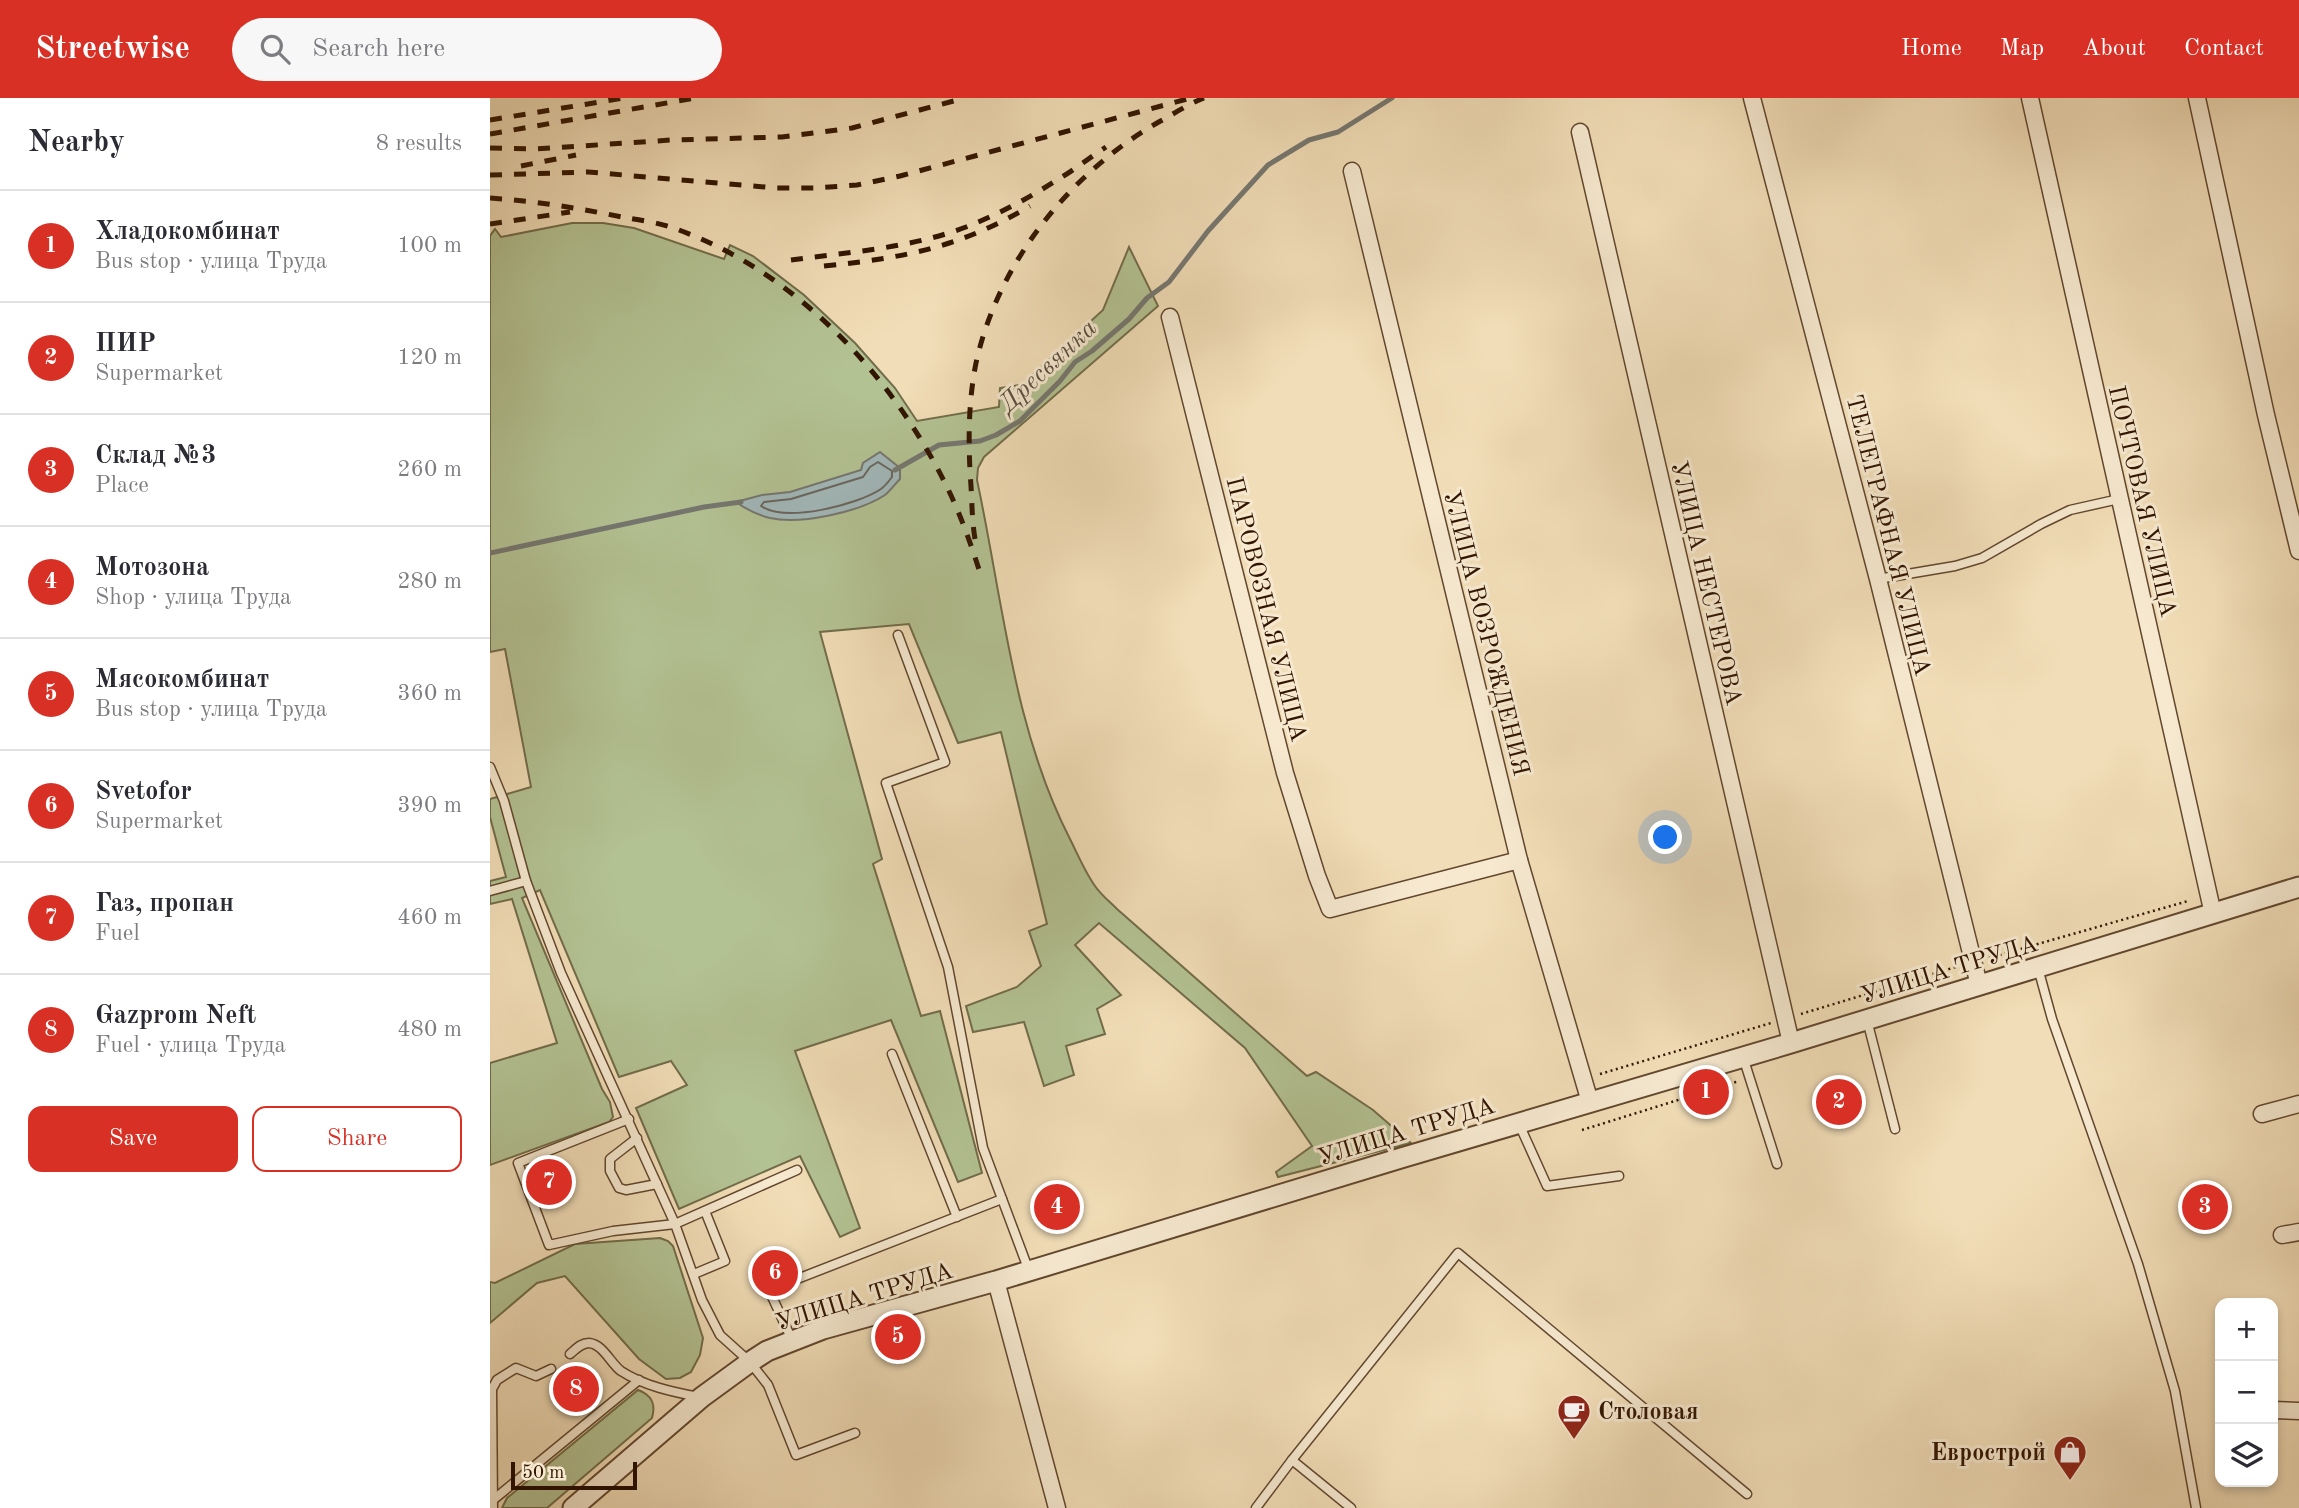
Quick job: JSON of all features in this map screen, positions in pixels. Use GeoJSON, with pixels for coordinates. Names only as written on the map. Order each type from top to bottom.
{"type":"FeatureCollection","features":[{"type":"Feature","properties":{"kind":"street","name":"ТЕЛЕГРАФНАЯ УЛИЦА"},"geometry":{"type":"LineString","coordinates":[[1752,98],[1878,579],[1979,985]]}},
{"type":"Feature","properties":{"kind":"street","name":"ПОЧТОВАЯ УЛИЦА"},"geometry":{"type":"LineString","coordinates":[[2030,98],[2211,904]]}},
{"type":"Feature","properties":{"kind":"street"},"geometry":{"type":"LineString","coordinates":[[2197,98],[2263,401],[2299,551]]}},
{"type":"Feature","properties":{"kind":"street","name":"УЛИЦА НЕСТЕРОВА"},"geometry":{"type":"LineString","coordinates":[[1580,132],[1791,1043]]}},
{"type":"Feature","properties":{"kind":"street","name":"УЛИЦА ВОЗРОЖДЕНИЯ"},"geometry":{"type":"LineString","coordinates":[[1352,171],[1519,860],[1590,1102]]}},
{"type":"Feature","properties":{"kind":"street","name":"ПАРОВОЗНАЯ УЛИЦА"},"geometry":{"type":"LineString","coordinates":[[1170,317],[1285,773],[1330,909],[1519,860]]}},
{"type":"Feature","properties":{"kind":"street","name":"УЛИЦА ТРУДА"},"geometry":{"type":"LineString","coordinates":[[573,1508],[702,1397],[750,1362],[792,1340],[1867,1020],[2038,967],[2211,904],[2299,887]]}},
{"type":"Feature","properties":{"kind":"street"},"geometry":{"type":"LineString","coordinates":[[2262,1114],[2299,1104]]}},
{"type":"Feature","properties":{"kind":"street"},"geometry":{"type":"LineString","coordinates":[[2282,1236],[2299,1232]]}},
{"type":"Feature","properties":{"kind":"street"},"geometry":{"type":"LineString","coordinates":[[996,1281],[1057,1508]]}},
{"type":"Feature","properties":{"kind":"street"},"geometry":{"type":"LineString","coordinates":[[2278,1410],[2299,1411]]}},
{"type":"Feature","properties":{"kind":"lane"},"geometry":{"type":"LineString","coordinates":[[1878,579],[1955,566],[1982,558],[2070,510],[2119,499]]}},
{"type":"Feature","properties":{"kind":"lane"},"geometry":{"type":"LineString","coordinates":[[898,635],[945,762],[887,783],[948,967],[983,1148],[1029,1271]]}},
{"type":"Feature","properties":{"kind":"lane"},"geometry":{"type":"LineString","coordinates":[[490,767],[504,801],[526,881],[561,973],[629,1119],[675,1224],[702,1300],[720,1335],[750,1362],[768,1385],[796,1455],[855,1433]]}},
{"type":"Feature","properties":{"kind":"lane"},"geometry":{"type":"LineString","coordinates":[[490,891],[526,881]]}},
{"type":"Feature","properties":{"kind":"lane"},"geometry":{"type":"LineString","coordinates":[[2038,967],[2052,1019],[2145,1290],[2175,1391],[2196,1508]]}},
{"type":"Feature","properties":{"kind":"lane"},"geometry":{"type":"LineString","coordinates":[[1867,1020],[1895,1129]]}},
{"type":"Feature","properties":{"kind":"lane"},"geometry":{"type":"LineString","coordinates":[[892,1054],[957,1217]]}},
{"type":"Feature","properties":{"kind":"lane"},"geometry":{"type":"LineString","coordinates":[[1743,1057],[1777,1164]]}},
{"type":"Feature","properties":{"kind":"lane"},"geometry":{"type":"LineString","coordinates":[[629,1119],[518,1163],[549,1245],[613,1231],[675,1224],[797,1170]]}},
{"type":"Feature","properties":{"kind":"lane"},"geometry":{"type":"LineString","coordinates":[[1519,1123],[1547,1186],[1619,1176]]}},
{"type":"Feature","properties":{"kind":"lane"},"geometry":{"type":"LineString","coordinates":[[637,1138],[611,1159],[610,1171],[619,1188],[626,1190],[657,1184]]}},
{"type":"Feature","properties":{"kind":"lane"},"geometry":{"type":"LineString","coordinates":[[792,1340],[769,1290],[1002,1199]]}},
{"type":"Feature","properties":{"kind":"lane"},"geometry":{"type":"LineString","coordinates":[[694,1274],[725,1261],[705,1211]]}},
{"type":"Feature","properties":{"kind":"lane"},"geometry":{"type":"LineString","coordinates":[[1256,1508],[1458,1253],[1747,1494]]}},
{"type":"Feature","properties":{"kind":"lane"},"geometry":{"type":"LineString","coordinates":[[570,1354],[581,1345],[590,1343],[597,1346],[620,1371],[668,1391],[702,1397]]}},
{"type":"Feature","properties":{"kind":"lane"},"geometry":{"type":"LineString","coordinates":[[493,1504],[492,1389],[497,1380],[516,1368],[536,1376],[551,1369]]}},
{"type":"Feature","properties":{"kind":"lane"},"geometry":{"type":"LineString","coordinates":[[493,1504],[639,1380]]}},
{"type":"Feature","properties":{"kind":"lane"},"geometry":{"type":"LineString","coordinates":[[1292,1460],[1351,1508]]}},
{"type":"Feature","properties":{"kind":"path"},"geometry":{"type":"LineString","coordinates":[[1583,1079],[1973,962],[2211,904]]}},
{"type":"Feature","properties":{"kind":"path"},"geometry":{"type":"LineString","coordinates":[[1582,1130],[1749,1078]]}},
{"type":"Feature","properties":{"kind":"green space"},"geometry":{"type":"Polygon","coordinates":[[[572,223],[603,223],[634,228],[724,259],[730,245],[753,256],[804,295],[855,343],[895,388],[917,421],[999,407],[1000,388],[1027,384],[1027,380],[1103,310],[1129,247],[1158,306],[984,457],[978,468],[977,480],[1012,663],[1035,753],[1070,839],[1088,875],[1103,895],[1307,1076],[1316,1072],[1373,1110],[1411,1143],[1278,1177],[1276,1172],[1312,1146],[1245,1048],[1099,923],[1075,945],[1121,995],[1097,1009],[1105,1034],[1066,1046],[1074,1075],[1044,1086],[1024,1022],[973,1032],[966,1006],[1017,987],[1041,966],[1029,931],[1047,924],[1001,732],[958,743],[909,624],[820,632],[882,859],[873,864],[921,1016],[940,1011],[982,1173],[958,1182],[891,1020],[795,1051],[860,1228],[840,1237],[800,1156],[679,1209],[636,1108],[687,1085],[671,1061],[619,1077],[540,890],[522,898],[602,1089],[610,1102],[613,1117],[609,1122],[490,1165],[490,1063],[557,1043],[512,899],[490,904],[490,881],[506,877],[490,817],[490,799],[531,787],[505,649],[490,652],[490,236],[495,229],[501,237],[572,223]]]}},
{"type":"Feature","properties":{"kind":"green space"},"geometry":{"type":"Polygon","coordinates":[[[660,1238],[673,1246],[703,1338],[700,1355],[691,1372],[680,1378],[666,1379],[639,1359],[565,1276],[537,1283],[490,1323],[490,1282],[495,1283],[575,1244],[660,1238]]]}},
{"type":"Feature","properties":{"kind":"green space"},"geometry":{"type":"Polygon","coordinates":[[[638,1390],[652,1401],[652,1418],[547,1508],[502,1508],[507,1498],[638,1390]]]}},
{"type":"Feature","properties":{"kind":"water"},"geometry":{"type":"Polygon","coordinates":[[[880,452],[900,468],[900,479],[885,495],[860,507],[829,516],[782,520],[761,515],[736,502],[762,495],[790,492],[861,470],[863,463],[880,452]]]}},
{"type":"Feature","properties":{"kind":"waterway","name":"Дресвянка"},"geometry":{"type":"LineString","coordinates":[[895,470],[939,445],[980,441],[1020,421],[1075,362],[1092,351],[1129,319],[1147,298],[1169,282],[1208,231],[1268,165],[1309,140],[1338,132],[1392,98]]}},
{"type":"Feature","properties":{"kind":"waterway","name":"Дресвянка"},"geometry":{"type":"LineString","coordinates":[[490,553],[704,507],[741,502]]}},
{"type":"Feature","properties":{"kind":"railway"},"geometry":{"type":"LineString","coordinates":[[490,120],[624,98]]}},
{"type":"Feature","properties":{"kind":"railway"},"geometry":{"type":"LineString","coordinates":[[490,134],[695,98]]}},
{"type":"Feature","properties":{"kind":"railway"},"geometry":{"type":"LineString","coordinates":[[490,148],[536,149],[671,140],[782,137],[852,128],[965,98]]}},
{"type":"Feature","properties":{"kind":"railway"},"geometry":{"type":"LineString","coordinates":[[490,175],[588,172],[776,188],[857,185],[900,176],[1191,98]]}},
{"type":"Feature","properties":{"kind":"railway"},"geometry":{"type":"LineString","coordinates":[[975,539],[969,455],[971,393],[986,326],[1001,290],[1042,225],[1067,195],[1095,168],[1157,123],[1204,98]]}},
{"type":"Feature","properties":{"kind":"railway"},"geometry":{"type":"LineString","coordinates":[[791,260],[902,245],[966,227],[1035,193],[1106,147]]}},
{"type":"Feature","properties":{"kind":"railway"},"geometry":{"type":"LineString","coordinates":[[521,166],[576,155]]}},
{"type":"Feature","properties":{"kind":"railway"},"geometry":{"type":"LineString","coordinates":[[490,198],[573,208],[672,228],[722,249],[762,272],[800,300],[836,332],[898,404],[946,485],[982,579]]}},
{"type":"Feature","properties":{"kind":"railway"},"geometry":{"type":"LineString","coordinates":[[824,266],[880,259],[956,241],[980,232],[1030,206]]}},
{"type":"Feature","properties":{"kind":"railway"},"geometry":{"type":"LineString","coordinates":[[490,224],[570,212]]}},
{"type":"Feature","properties":{"kind":"place","name":"Хладокомбинат"},"geometry":{"type":"Point","coordinates":[1706,1092]}},
{"type":"Feature","properties":{"kind":"place","name":"ПИР"},"geometry":{"type":"Point","coordinates":[1839,1102]}},
{"type":"Feature","properties":{"kind":"place","name":"Газ, пропан"},"geometry":{"type":"Point","coordinates":[549,1182]}},
{"type":"Feature","properties":{"kind":"place","name":"Мотозона"},"geometry":{"type":"Point","coordinates":[1057,1207]}},
{"type":"Feature","properties":{"kind":"place","name":"Склад №3"},"geometry":{"type":"Point","coordinates":[2205,1207]}},
{"type":"Feature","properties":{"kind":"place","name":"Svetofor"},"geometry":{"type":"Point","coordinates":[775,1273]}},
{"type":"Feature","properties":{"kind":"place","name":"Мясокомбинат"},"geometry":{"type":"Point","coordinates":[898,1337]}},
{"type":"Feature","properties":{"kind":"place","name":"Gazprom Neft"},"geometry":{"type":"Point","coordinates":[576,1389]}},
{"type":"Feature","properties":{"kind":"place","name":"Столовая"},"geometry":{"type":"Point","coordinates":[1574,1441]}},
{"type":"Feature","properties":{"kind":"place","name":"Еврострой"},"geometry":{"type":"Point","coordinates":[2070,1482]}}]}
